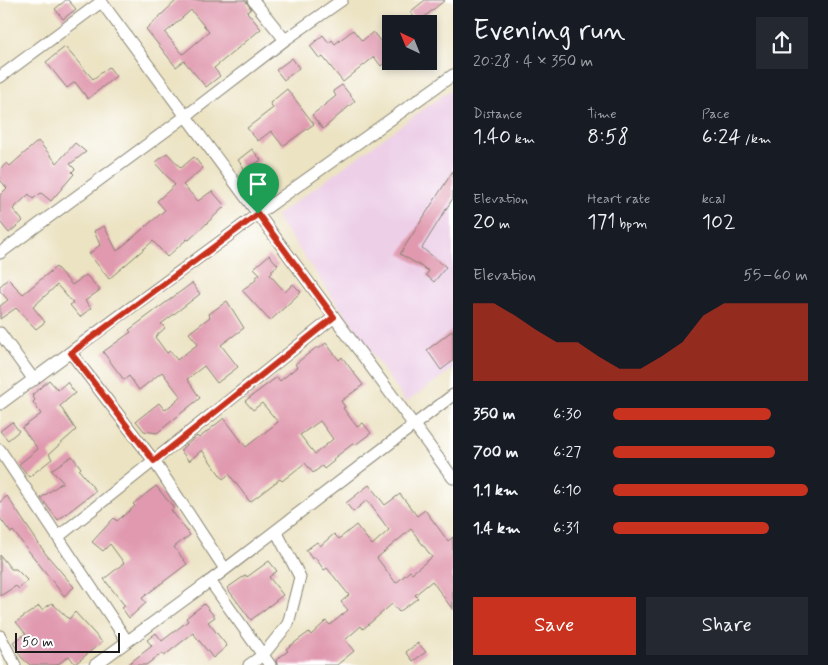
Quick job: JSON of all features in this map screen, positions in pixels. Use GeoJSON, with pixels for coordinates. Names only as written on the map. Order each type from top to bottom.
{"type":"FeatureCollection","features":[{"type":"Feature","properties":{"kind":"street"},"geometry":{"type":"LineString","coordinates":[[253,0],[285,40]]}},
{"type":"Feature","properties":{"kind":"street"},"geometry":{"type":"LineString","coordinates":[[0,253],[186,116],[285,40],[342,0]]}},
{"type":"Feature","properties":{"kind":"street"},"geometry":{"type":"LineString","coordinates":[[0,77],[101,1],[453,478]]}},
{"type":"Feature","properties":{"kind":"street"},"geometry":{"type":"LineString","coordinates":[[0,404],[258,214],[453,75]]}},
{"type":"Feature","properties":{"kind":"street"},"geometry":{"type":"LineString","coordinates":[[58,537],[334,317]]}},
{"type":"Feature","properties":{"kind":"street"},"geometry":{"type":"LineString","coordinates":[[0,333],[34,380]]}},
{"type":"Feature","properties":{"kind":"street"},"geometry":{"type":"LineString","coordinates":[[71,353],[154,461],[225,569]]}},
{"type":"Feature","properties":{"kind":"street"},"geometry":{"type":"LineString","coordinates":[[95,665],[210,581],[453,396]]}},
{"type":"Feature","properties":{"kind":"street"},"geometry":{"type":"LineString","coordinates":[[0,450],[127,641]]}},
{"type":"Feature","properties":{"kind":"street"},"geometry":{"type":"LineString","coordinates":[[249,665],[266,660],[288,624],[300,577],[276,531]]}},
{"type":"Feature","properties":{"kind":"street"},"geometry":{"type":"LineString","coordinates":[[210,581],[266,660]]}},
{"type":"Feature","properties":{"kind":"street"},"geometry":{"type":"LineString","coordinates":[[0,636],[15,665]]}},
{"type":"Feature","properties":{"kind":"shaded area"},"geometry":{"type":"Polygon","coordinates":[[[453,88],[453,369],[406,402],[276,216],[453,88]]]}},
{"type":"Feature","properties":{"kind":"building"},"geometry":{"type":"Polygon","coordinates":[[[66,0],[76,9],[63,19],[55,9],[66,0]]]}},
{"type":"Feature","properties":{"kind":"building"},"geometry":{"type":"Polygon","coordinates":[[[177,0],[245,0],[251,9],[247,12],[261,29],[214,68],[220,76],[206,87],[184,61],[176,67],[146,29],[177,0]],[[191,10],[165,33],[183,54],[209,32],[191,10]]]}},
{"type":"Feature","properties":{"kind":"building"},"geometry":{"type":"Polygon","coordinates":[[[425,0],[445,0],[427,15],[412,15],[410,12],[425,0]]]}},
{"type":"Feature","properties":{"kind":"building"},"geometry":{"type":"Polygon","coordinates":[[[353,30],[362,41],[373,32],[382,44],[382,65],[374,57],[343,82],[323,57],[320,59],[310,46],[323,35],[329,43],[332,40],[335,44],[353,30]]]}},
{"type":"Feature","properties":{"kind":"building"},"geometry":{"type":"Polygon","coordinates":[[[65,47],[93,79],[109,67],[116,76],[88,99],[75,82],[67,88],[46,62],[65,47]]]}},
{"type":"Feature","properties":{"kind":"building"},"geometry":{"type":"Polygon","coordinates":[[[292,58],[299,68],[284,80],[276,70],[292,58]]]}},
{"type":"Feature","properties":{"kind":"building"},"geometry":{"type":"Polygon","coordinates":[[[342,85],[355,101],[323,129],[312,115],[336,96],[333,91],[342,85]]]}},
{"type":"Feature","properties":{"kind":"building"},"geometry":{"type":"Polygon","coordinates":[[[287,89],[314,124],[283,146],[271,131],[258,141],[247,128],[273,108],[270,103],[287,89]]]}},
{"type":"Feature","properties":{"kind":"building"},"geometry":{"type":"Polygon","coordinates":[[[38,141],[57,163],[75,143],[86,152],[70,164],[75,169],[72,172],[74,174],[51,201],[41,193],[33,199],[29,194],[13,209],[23,221],[9,233],[0,222],[0,195],[7,188],[0,180],[0,169],[7,163],[10,166],[38,141]]]}},
{"type":"Feature","properties":{"kind":"building"},"geometry":{"type":"Polygon","coordinates":[[[252,149],[261,160],[246,171],[238,160],[252,149]]]}},
{"type":"Feature","properties":{"kind":"building"},"geometry":{"type":"Polygon","coordinates":[[[167,153],[181,168],[194,157],[203,168],[183,185],[198,201],[212,191],[225,206],[189,240],[187,239],[167,257],[153,241],[109,279],[89,254],[100,245],[94,231],[104,226],[117,251],[165,210],[157,201],[175,185],[155,163],[167,153]]]}},
{"type":"Feature","properties":{"kind":"building"},"geometry":{"type":"Polygon","coordinates":[[[453,171],[453,198],[422,248],[446,267],[434,282],[426,275],[429,271],[400,254],[453,171]]]}},
{"type":"Feature","properties":{"kind":"building"},"geometry":{"type":"Polygon","coordinates":[[[269,255],[278,265],[271,271],[273,272],[270,275],[285,292],[293,284],[301,292],[270,321],[242,290],[256,280],[255,278],[260,274],[254,268],[269,255]]]}},
{"type":"Feature","properties":{"kind":"building"},"geometry":{"type":"Polygon","coordinates":[[[56,267],[72,285],[86,275],[100,290],[85,301],[91,308],[80,317],[70,305],[73,303],[57,285],[33,307],[45,322],[36,329],[16,308],[0,319],[0,306],[8,300],[0,291],[0,286],[8,279],[23,294],[56,267]]]}},
{"type":"Feature","properties":{"kind":"building"},"geometry":{"type":"Polygon","coordinates":[[[192,283],[200,294],[161,324],[165,328],[155,337],[167,353],[170,351],[177,360],[198,344],[189,333],[210,317],[209,314],[227,301],[244,328],[221,345],[238,367],[217,383],[204,366],[187,379],[200,398],[157,433],[144,431],[136,421],[159,403],[165,410],[181,397],[162,372],[139,390],[129,376],[124,380],[103,352],[192,283]]]}},
{"type":"Feature","properties":{"kind":"building"},"geometry":{"type":"Polygon","coordinates":[[[453,330],[453,361],[441,370],[427,350],[453,330]]]}},
{"type":"Feature","properties":{"kind":"building"},"geometry":{"type":"Polygon","coordinates":[[[326,343],[339,360],[342,357],[363,385],[341,401],[345,407],[343,408],[357,427],[363,423],[371,433],[333,459],[334,461],[324,469],[322,466],[313,473],[305,463],[250,502],[229,474],[223,479],[202,450],[189,461],[180,450],[224,418],[246,447],[278,422],[262,403],[253,410],[245,401],[277,377],[280,381],[297,367],[295,364],[317,347],[318,349],[326,343]],[[320,421],[300,435],[315,454],[333,439],[320,421]]]}},
{"type":"Feature","properties":{"kind":"building"},"geometry":{"type":"Polygon","coordinates":[[[49,380],[58,390],[67,382],[75,393],[60,406],[76,430],[49,454],[52,459],[29,477],[19,464],[38,449],[22,428],[41,414],[33,402],[35,400],[32,395],[49,380]]]}},
{"type":"Feature","properties":{"kind":"building"},"geometry":{"type":"Polygon","coordinates":[[[12,422],[19,431],[8,440],[0,431],[12,422]]]}},
{"type":"Feature","properties":{"kind":"building"},"geometry":{"type":"Polygon","coordinates":[[[72,456],[81,468],[79,470],[96,491],[58,520],[41,498],[63,482],[51,470],[72,456]]]}},
{"type":"Feature","properties":{"kind":"building"},"geometry":{"type":"Polygon","coordinates":[[[369,485],[385,505],[400,494],[417,516],[425,510],[448,541],[453,537],[453,610],[432,581],[415,595],[418,598],[399,612],[392,604],[363,629],[361,626],[345,640],[354,651],[337,665],[277,665],[276,660],[288,651],[286,649],[309,632],[311,635],[326,621],[330,625],[348,610],[341,602],[349,595],[327,568],[324,570],[315,557],[312,559],[306,550],[317,542],[320,546],[334,534],[339,539],[356,525],[372,545],[389,530],[367,500],[353,512],[346,503],[369,485]],[[411,529],[377,558],[396,583],[410,571],[412,573],[432,557],[411,529]]]}},
{"type":"Feature","properties":{"kind":"building"},"geometry":{"type":"Polygon","coordinates":[[[156,486],[174,508],[171,510],[190,535],[174,547],[187,564],[142,598],[146,603],[129,618],[122,608],[125,606],[104,579],[124,563],[110,544],[103,551],[92,542],[114,518],[117,521],[135,506],[133,504],[156,486]]]}},
{"type":"Feature","properties":{"kind":"building"},"geometry":{"type":"Polygon","coordinates":[[[7,496],[45,553],[74,587],[64,596],[13,531],[11,533],[0,518],[0,502],[7,496]]]}},
{"type":"Feature","properties":{"kind":"building"},"geometry":{"type":"Polygon","coordinates":[[[0,555],[11,569],[16,569],[27,580],[19,589],[16,586],[0,596],[0,555]]]}},
{"type":"Feature","properties":{"kind":"building"},"geometry":{"type":"Polygon","coordinates":[[[269,561],[277,571],[269,577],[283,595],[251,620],[227,588],[246,575],[247,577],[269,561]]]}},
{"type":"Feature","properties":{"kind":"building"},"geometry":{"type":"Polygon","coordinates":[[[52,603],[69,619],[75,612],[102,642],[75,664],[69,656],[57,665],[30,665],[21,657],[13,642],[26,634],[16,622],[39,606],[42,610],[52,603]]]}},
{"type":"Feature","properties":{"kind":"building"},"geometry":{"type":"Polygon","coordinates":[[[204,604],[215,617],[208,622],[227,646],[213,658],[193,633],[164,656],[162,653],[146,665],[127,665],[152,646],[147,640],[156,633],[162,641],[188,621],[186,618],[204,604]]]}},
{"type":"Feature","properties":{"kind":"building"},"geometry":{"type":"Polygon","coordinates":[[[418,643],[426,652],[413,661],[406,652],[418,643]]]}},
{"type":"Feature","properties":{"kind":"route"},"geometry":{"type":"LineString","coordinates":[[258,214],[334,317],[154,461],[71,353],[258,214]]}}]}
